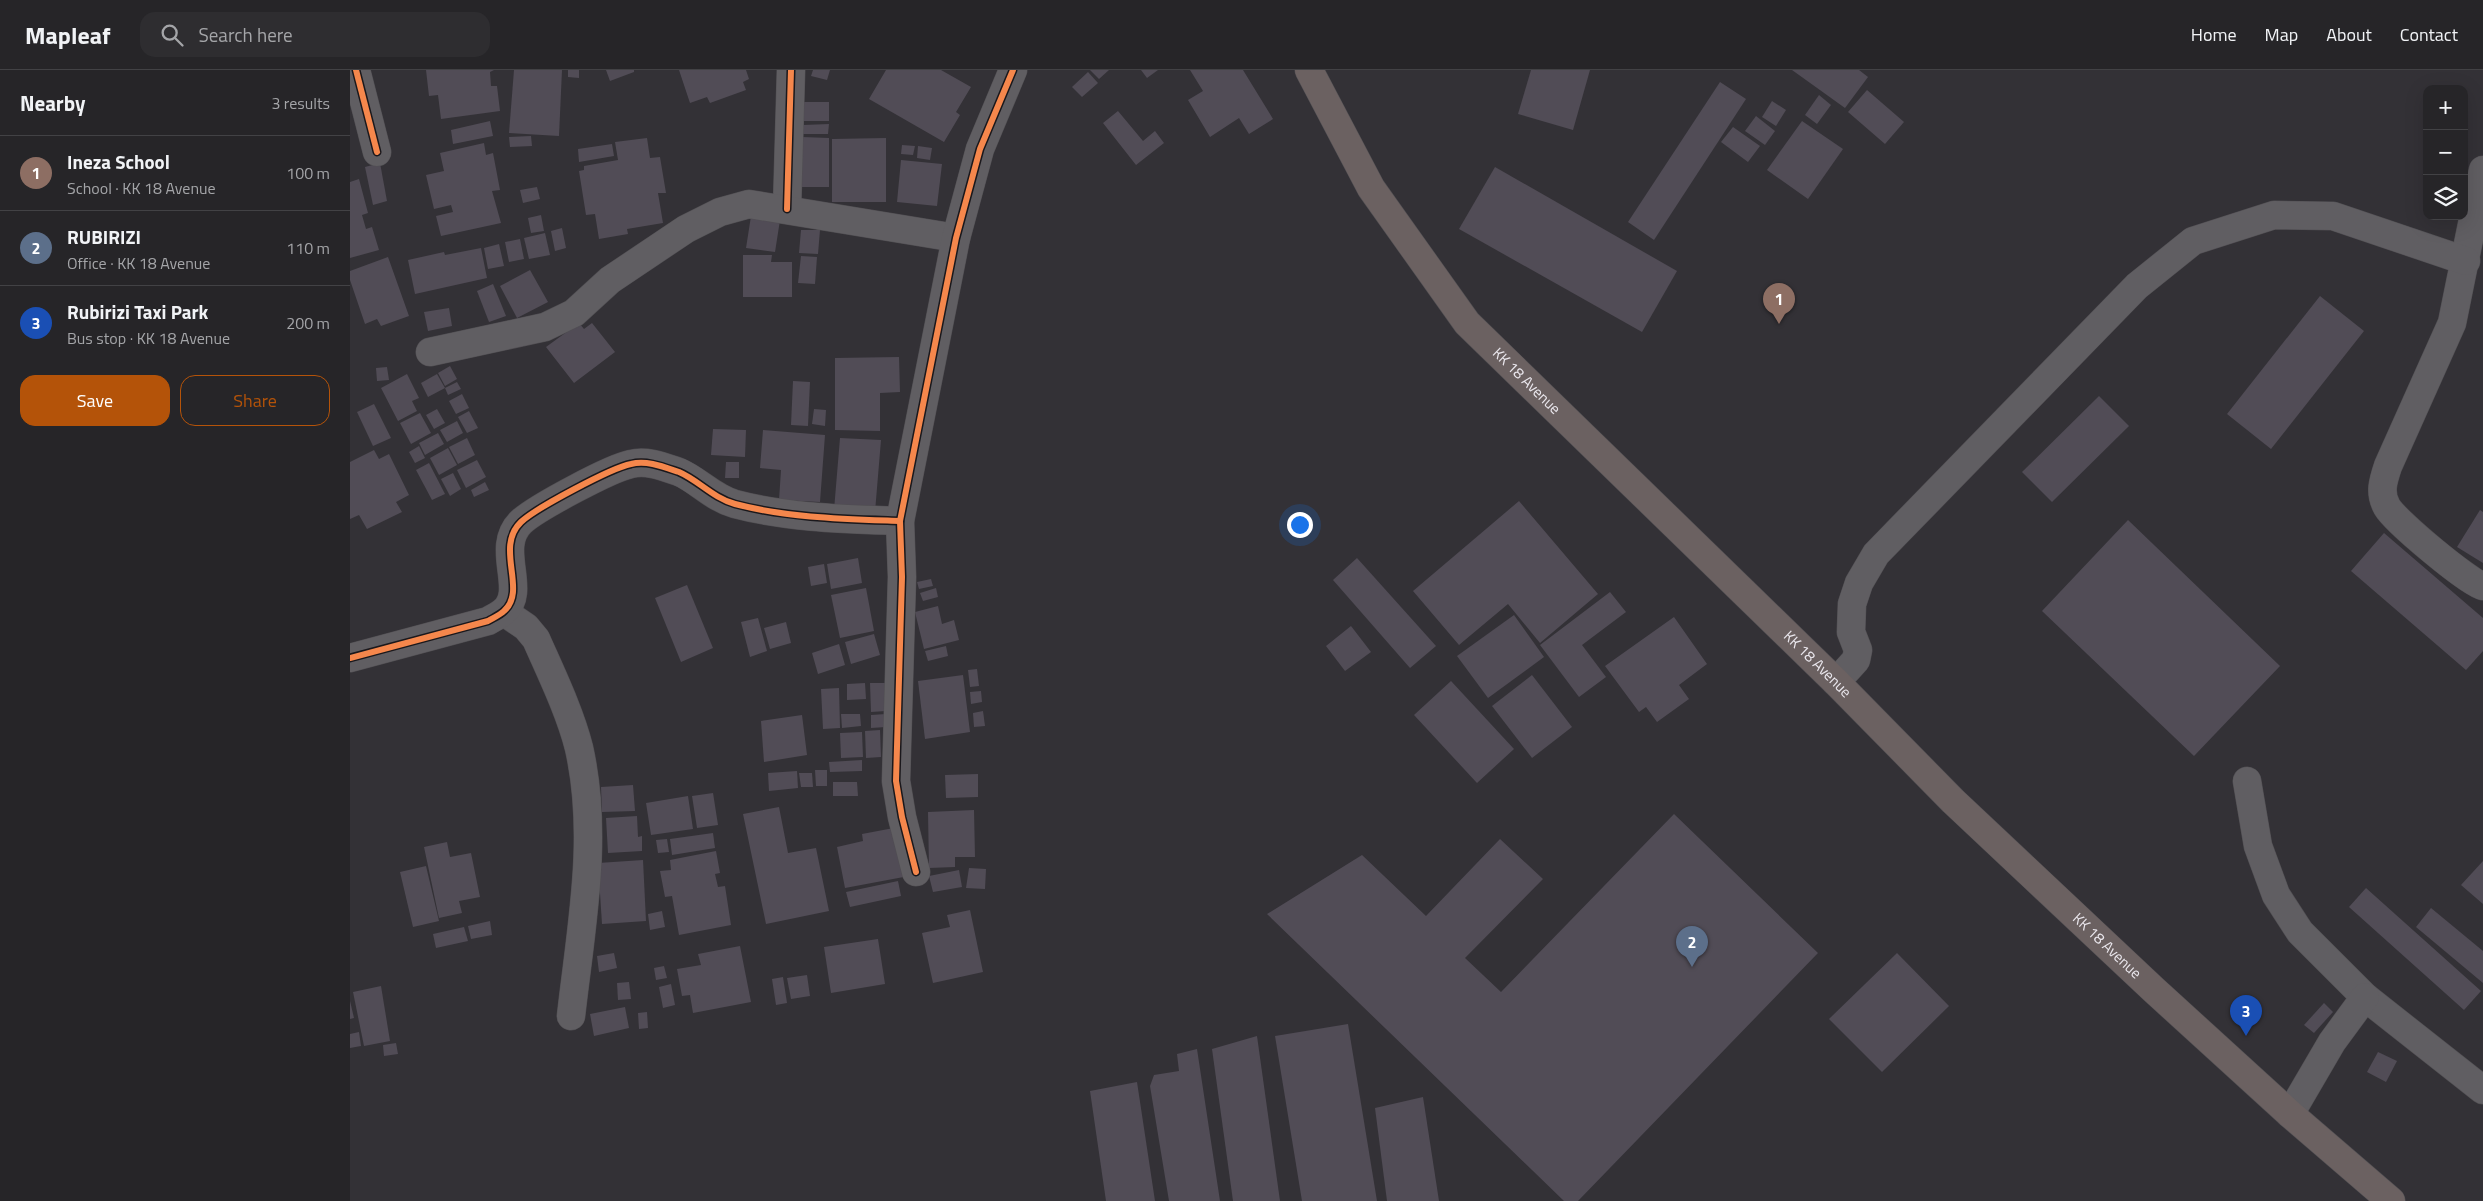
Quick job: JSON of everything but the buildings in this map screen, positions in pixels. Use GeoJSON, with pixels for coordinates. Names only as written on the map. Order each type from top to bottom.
{"type":"FeatureCollection","features":[{"type":"Feature","properties":{"kind":"main road","name":"KK 18 Avenue"},"geometry":{"type":"LineString","coordinates":[[1309,70],[1371,188],[1467,323],[1836,682],[1953,801],[2154,990],[2290,1114],[2391,1201]]}},
{"type":"Feature","properties":{"kind":"street"},"geometry":{"type":"LineString","coordinates":[[356,70],[377,152]]}},
{"type":"Feature","properties":{"kind":"street"},"geometry":{"type":"LineString","coordinates":[[788,209],[792,70]]}},
{"type":"Feature","properties":{"kind":"street"},"geometry":{"type":"LineString","coordinates":[[916,872],[902,817],[896,782],[902,577],[900,521],[956,238],[980,149],[1012,70]]}},
{"type":"Feature","properties":{"kind":"street"},"geometry":{"type":"LineString","coordinates":[[2483,170],[2452,323],[2388,466],[2381,488],[2387,507],[2406,528],[2483,586]]}},
{"type":"Feature","properties":{"kind":"street"},"geometry":{"type":"LineString","coordinates":[[430,352],[544,327],[574,313],[610,280],[686,229],[720,212],[749,204],[956,238]]}},
{"type":"Feature","properties":{"kind":"street"},"geometry":{"type":"LineString","coordinates":[[1836,682],[1856,660],[1858,650],[1851,632],[1852,604],[1859,583],[1876,554],[2137,286],[2193,241],[2274,215],[2333,216],[2466,261]]}},
{"type":"Feature","properties":{"kind":"street"},"geometry":{"type":"LineString","coordinates":[[350,658],[488,621],[504,612],[510,604],[514,593],[509,550],[512,536],[520,522],[575,488],[631,464],[655,464],[682,473],[706,491],[733,503],[827,519],[900,521]]}},
{"type":"Feature","properties":{"kind":"street"},"geometry":{"type":"LineString","coordinates":[[504,612],[526,627],[536,639],[555,684],[580,756],[587,800],[589,868],[571,1016]]}},
{"type":"Feature","properties":{"kind":"street"},"geometry":{"type":"LineString","coordinates":[[2247,781],[2258,846],[2276,895],[2300,932],[2365,997],[2483,1090]]}},
{"type":"Feature","properties":{"kind":"street"},"geometry":{"type":"LineString","coordinates":[[2290,1114],[2332,1042],[2365,997]]}},
{"type":"Feature","properties":{"kind":"cycle path"},"geometry":{"type":"LineString","coordinates":[[356,70],[377,152]]}},
{"type":"Feature","properties":{"kind":"cycle path"},"geometry":{"type":"LineString","coordinates":[[787,209],[791,70]]}},
{"type":"Feature","properties":{"kind":"cycle path"},"geometry":{"type":"LineString","coordinates":[[916,872],[902,817],[896,781],[902,577],[900,521],[956,238],[980,149],[1013,70]]}},
{"type":"Feature","properties":{"kind":"cycle path"},"geometry":{"type":"LineString","coordinates":[[350,658],[488,621],[501,614],[511,602],[513,580],[510,544],[514,532],[521,522],[574,489],[631,464],[649,463],[679,472],[727,501],[755,509],[817,517],[900,521]]}},
{"type":"Feature","properties":{"kind":"place","name":"Ineza School"},"geometry":{"type":"Point","coordinates":[1779,324]}},
{"type":"Feature","properties":{"kind":"place","name":"RUBIRIZI"},"geometry":{"type":"Point","coordinates":[1692,967]}},
{"type":"Feature","properties":{"kind":"place","name":"Rubirizi Taxi Park"},"geometry":{"type":"Point","coordinates":[2246,1036]}}]}
